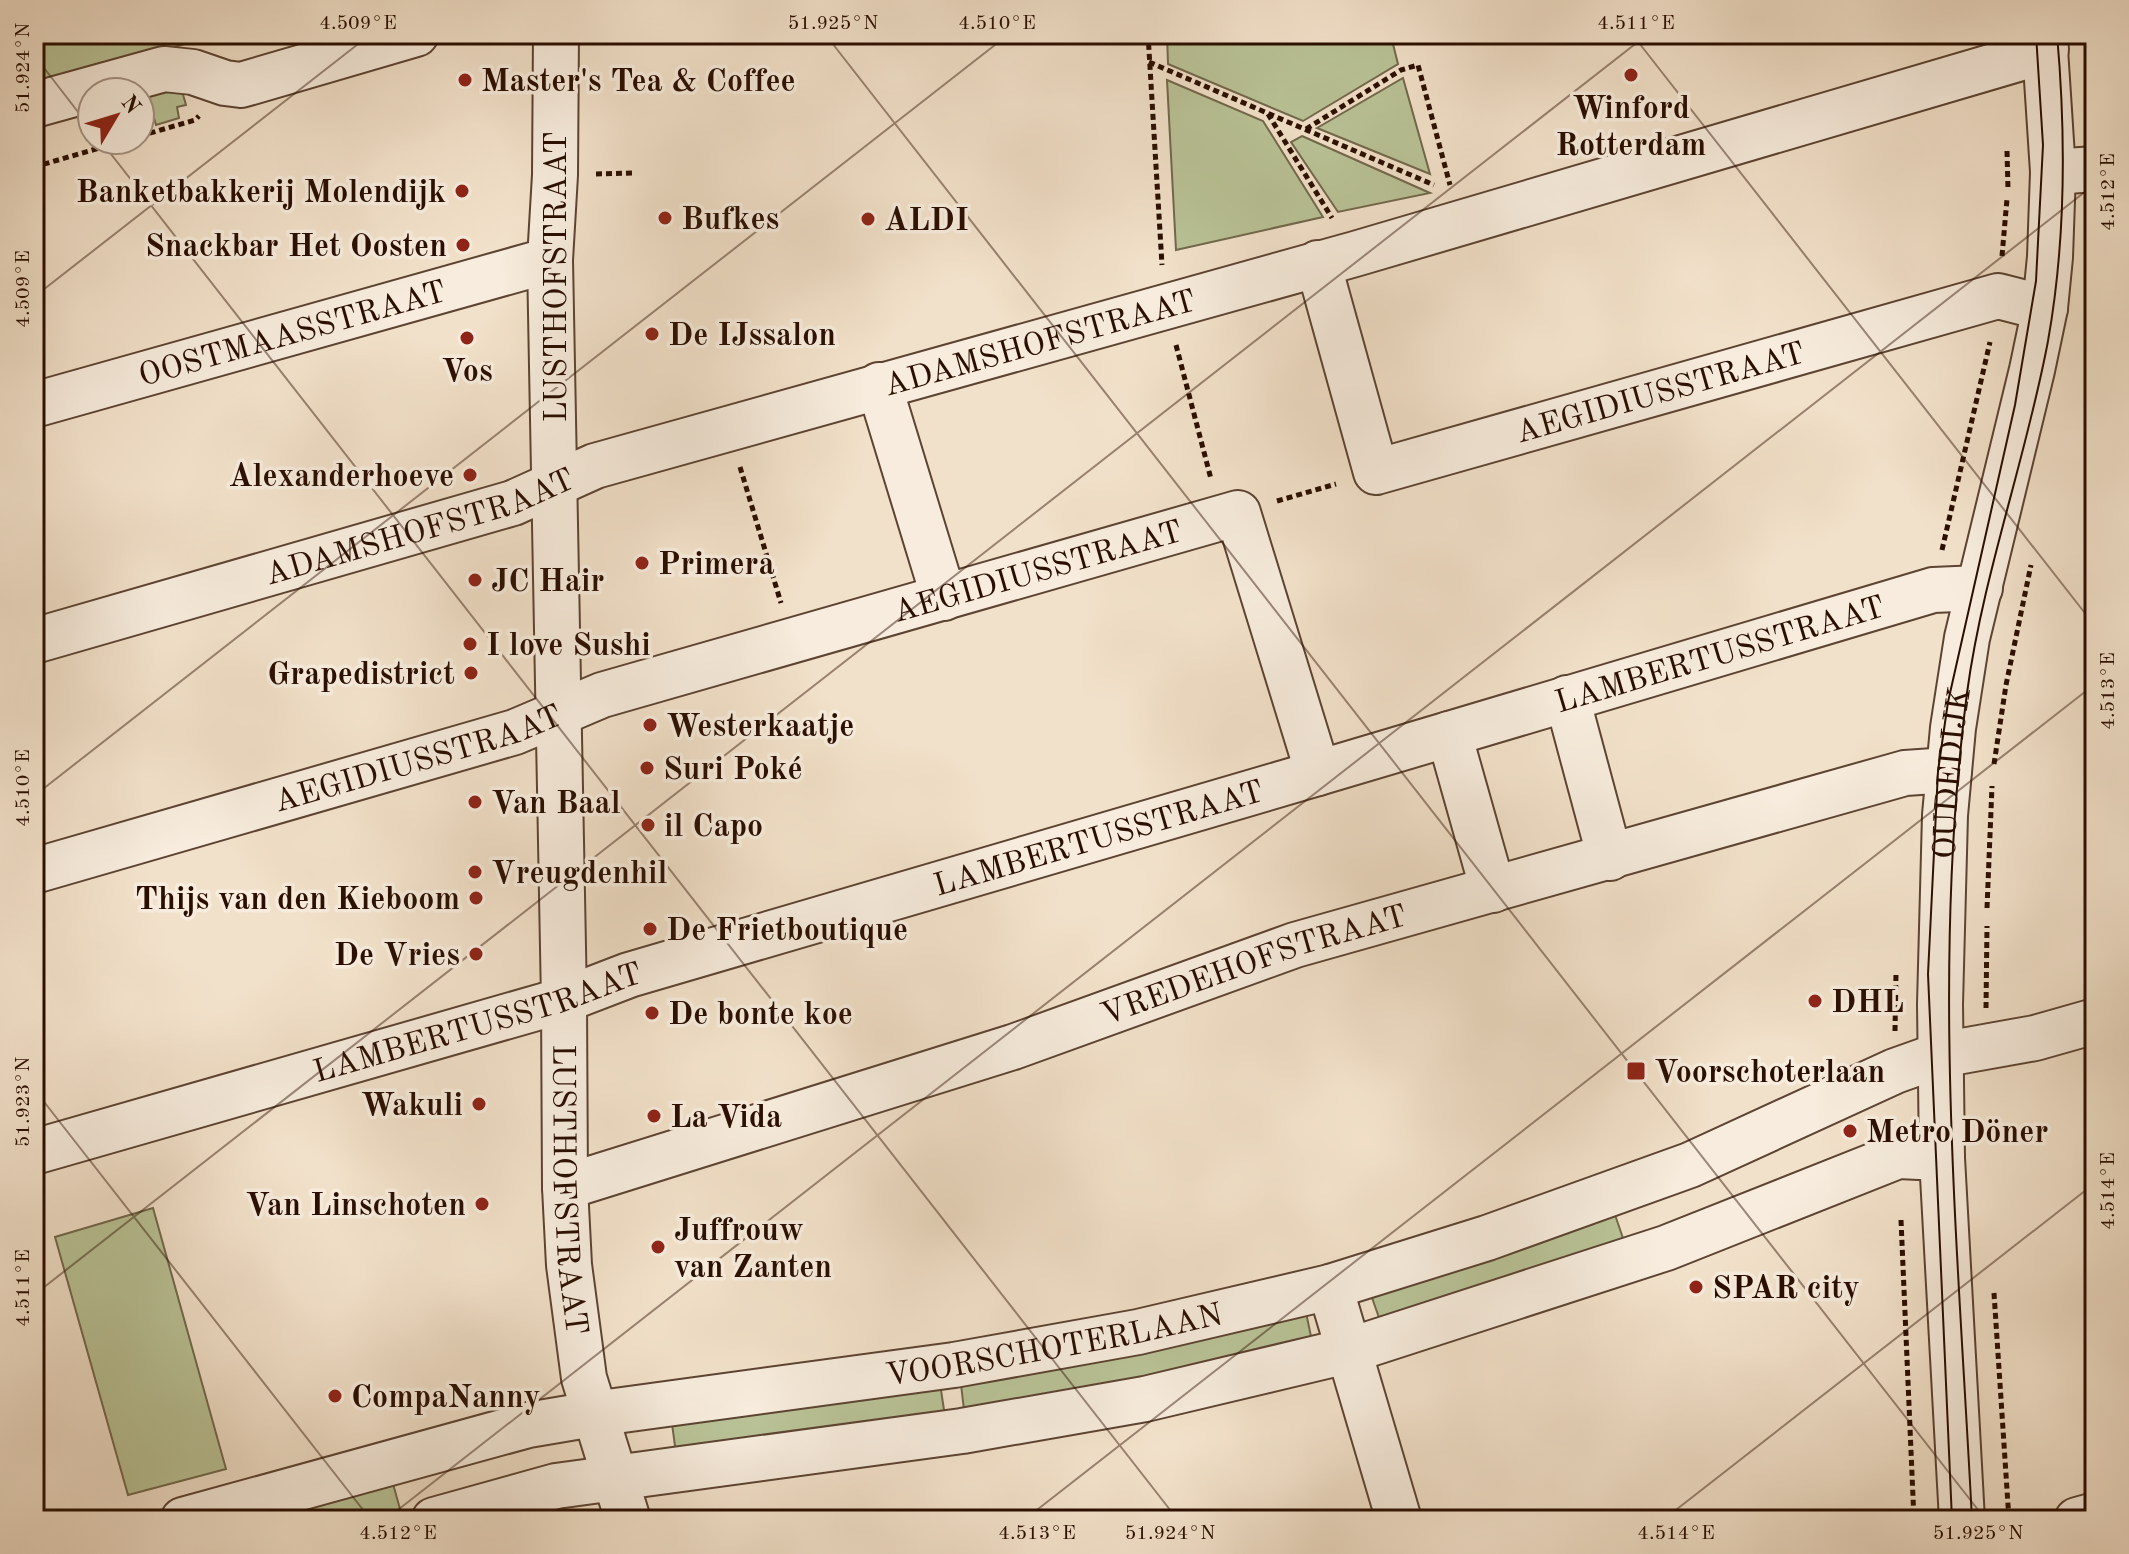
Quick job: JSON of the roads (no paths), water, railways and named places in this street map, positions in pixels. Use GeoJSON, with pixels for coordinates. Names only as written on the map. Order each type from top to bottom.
{"type":"FeatureCollection","features":[{"type":"Feature","properties":{"kind":"street"},"geometry":{"type":"LineString","coordinates":[[34,105],[164,69],[193,72],[241,85],[416,34]]}},
{"type":"Feature","properties":{"kind":"street","name":"LUSTHOFSTRAAT"},"geometry":{"type":"LineString","coordinates":[[556,34],[555,175],[550,260],[565,1187],[569,1265],[584,1378],[628,1520]]}},
{"type":"Feature","properties":{"kind":"street","name":"OUDEDIJK"},"geometry":{"type":"LineString","coordinates":[[1953,1518],[1940,1055],[1942,902],[1949,770],[1967,638],[2045,308],[2050,257],[2074,171],[2045,41]]}},
{"type":"Feature","properties":{"kind":"street","name":"ADAMSHOFSTRAAT"},"geometry":{"type":"LineString","coordinates":[[34,641],[513,503],[595,466],[1462,223],[2031,55],[2045,41]]}},
{"type":"Feature","properties":{"kind":"street","name":"AEGIDIUSSTRAAT"},"geometry":{"type":"LineString","coordinates":[[1337,258],[1376,472],[1998,296],[2045,308]]}},
{"type":"Feature","properties":{"kind":"street","name":"OOSTMAASSTRAAT"},"geometry":{"type":"LineString","coordinates":[[34,405],[550,260]]}},
{"type":"Feature","properties":{"kind":"street"},"geometry":{"type":"LineString","coordinates":[[879,385],[944,598]]}},
{"type":"Feature","properties":{"kind":"street","name":"AEGIDIUSSTRAAT"},"geometry":{"type":"LineString","coordinates":[[34,871],[515,732],[602,695],[1238,513],[1318,773]]}},
{"type":"Feature","properties":{"kind":"street","name":"LAMBERTUSSTRAAT"},"geometry":{"type":"LineString","coordinates":[[34,1152],[564,1000],[629,975],[1933,590],[1980,588]]}},
{"type":"Feature","properties":{"kind":"street"},"geometry":{"type":"LineString","coordinates":[[1567,698],[1610,858]]}},
{"type":"Feature","properties":{"kind":"street"},"geometry":{"type":"LineString","coordinates":[[1449,734],[1493,890]]}},
{"type":"Feature","properties":{"kind":"street","name":"VREDEHOFSTRAAT"},"geometry":{"type":"LineString","coordinates":[[565,1187],[1013,1047],[1295,945],[1905,773],[1949,770]]}},
{"type":"Feature","properties":{"kind":"street","name":"VOORSCHOTERLAAN"},"geometry":{"type":"LineString","coordinates":[[183,1520],[528,1425],[943,1367],[1138,1332],[1330,1287],[1487,1238],[1690,1165],[1895,1071],[1940,1055],[2035,1038],[2095,1021]]}},
{"type":"Feature","properties":{"kind":"street","name":"VOORSCHOTERLAAN"},"geometry":{"type":"LineString","coordinates":[[434,1520],[556,1486],[962,1431],[1145,1399],[1351,1350],[1666,1248],[1898,1156],[1942,1158]]}},
{"type":"Feature","properties":{"kind":"street"},"geometry":{"type":"LineString","coordinates":[[1330,1287],[1399,1520]]}},
{"type":"Feature","properties":{"kind":"street"},"geometry":{"type":"LineString","coordinates":[[2077,1520],[2095,1515]]}},
{"type":"Feature","properties":{"kind":"tram line"},"geometry":{"type":"LineString","coordinates":[[1952,1520],[1928,974],[1938,771],[1948,702],[2015,405],[2036,281],[2043,145],[2036,34]]}},
{"type":"Feature","properties":{"kind":"tram line"},"geometry":{"type":"LineString","coordinates":[[1972,1520],[1951,1106],[1949,1003],[1956,796],[1974,649],[2039,385],[2054,303],[2063,188],[2057,34]]}},
{"type":"Feature","properties":{"kind":"place","name":"Winford Rotterdam"},"geometry":{"type":"Point","coordinates":[1631,75]}},
{"type":"Feature","properties":{"kind":"place","name":"Master's Tea & Coffee"},"geometry":{"type":"Point","coordinates":[465,80]}},
{"type":"Feature","properties":{"kind":"place","name":"Banketbakkerij Molendijk"},"geometry":{"type":"Point","coordinates":[462,191]}},
{"type":"Feature","properties":{"kind":"place","name":"Bufkes"},"geometry":{"type":"Point","coordinates":[665,218]}},
{"type":"Feature","properties":{"kind":"place","name":"ALDI"},"geometry":{"type":"Point","coordinates":[868,219]}},
{"type":"Feature","properties":{"kind":"place","name":"Snackbar Het Oosten"},"geometry":{"type":"Point","coordinates":[463,245]}},
{"type":"Feature","properties":{"kind":"place","name":"De IJssalon"},"geometry":{"type":"Point","coordinates":[652,334]}},
{"type":"Feature","properties":{"kind":"place","name":"Vos"},"geometry":{"type":"Point","coordinates":[467,338]}},
{"type":"Feature","properties":{"kind":"place","name":"Alexanderhoeve"},"geometry":{"type":"Point","coordinates":[470,475]}},
{"type":"Feature","properties":{"kind":"place","name":"Primera"},"geometry":{"type":"Point","coordinates":[642,563]}},
{"type":"Feature","properties":{"kind":"place","name":"JC Hair"},"geometry":{"type":"Point","coordinates":[475,580]}},
{"type":"Feature","properties":{"kind":"place","name":"I love Sushi"},"geometry":{"type":"Point","coordinates":[470,644]}},
{"type":"Feature","properties":{"kind":"place","name":"Grapedistrict"},"geometry":{"type":"Point","coordinates":[471,673]}},
{"type":"Feature","properties":{"kind":"place","name":"Westerkaatje"},"geometry":{"type":"Point","coordinates":[650,725]}},
{"type":"Feature","properties":{"kind":"place","name":"Suri Poké"},"geometry":{"type":"Point","coordinates":[647,768]}},
{"type":"Feature","properties":{"kind":"place","name":"Van Baal"},"geometry":{"type":"Point","coordinates":[475,802]}},
{"type":"Feature","properties":{"kind":"place","name":"il Capo"},"geometry":{"type":"Point","coordinates":[648,825]}},
{"type":"Feature","properties":{"kind":"place","name":"Vreugdenhil"},"geometry":{"type":"Point","coordinates":[475,872]}},
{"type":"Feature","properties":{"kind":"place","name":"Thijs van den Kieboom"},"geometry":{"type":"Point","coordinates":[476,898]}},
{"type":"Feature","properties":{"kind":"place","name":"De Frietboutique"},"geometry":{"type":"Point","coordinates":[650,929]}},
{"type":"Feature","properties":{"kind":"place","name":"De Vries"},"geometry":{"type":"Point","coordinates":[476,954]}},
{"type":"Feature","properties":{"kind":"place","name":"DHL"},"geometry":{"type":"Point","coordinates":[1815,1001]}},
{"type":"Feature","properties":{"kind":"place","name":"De bonte koe"},"geometry":{"type":"Point","coordinates":[652,1013]}},
{"type":"Feature","properties":{"kind":"place","name":"Voorschoterlaan"},"geometry":{"type":"Point","coordinates":[1636,1071]}},
{"type":"Feature","properties":{"kind":"place","name":"Wakuli"},"geometry":{"type":"Point","coordinates":[479,1104]}},
{"type":"Feature","properties":{"kind":"place","name":"La Vida"},"geometry":{"type":"Point","coordinates":[654,1116]}},
{"type":"Feature","properties":{"kind":"place","name":"Metro Döner"},"geometry":{"type":"Point","coordinates":[1850,1131]}},
{"type":"Feature","properties":{"kind":"place","name":"Van Linschoten"},"geometry":{"type":"Point","coordinates":[482,1204]}},
{"type":"Feature","properties":{"kind":"place","name":"Juffrouw van Zanten"},"geometry":{"type":"Point","coordinates":[658,1247]}},
{"type":"Feature","properties":{"kind":"place","name":"SPAR city"},"geometry":{"type":"Point","coordinates":[1696,1287]}},
{"type":"Feature","properties":{"kind":"place","name":"CompaNanny"},"geometry":{"type":"Point","coordinates":[335,1396]}}]}
